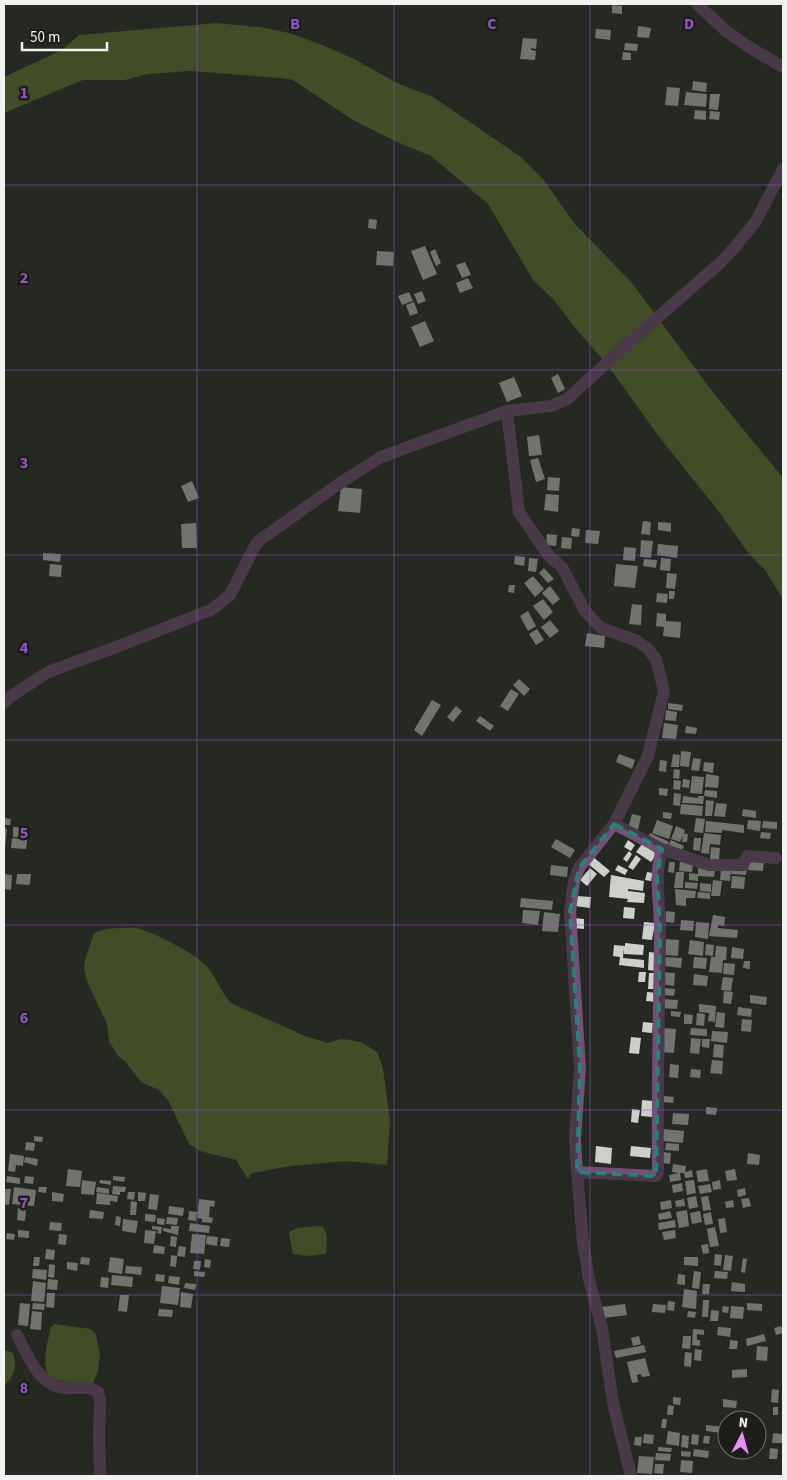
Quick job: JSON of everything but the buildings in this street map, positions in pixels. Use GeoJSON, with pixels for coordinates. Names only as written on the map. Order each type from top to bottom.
{"type":"FeatureCollection","features":[{"type":"Feature","properties":{"kind":"street"},"geometry":{"type":"LineString","coordinates":[[697,4],[726,30],[752,49],[783,67]]}},
{"type":"Feature","properties":{"kind":"street"},"geometry":{"type":"LineString","coordinates":[[4,703],[48,672],[211,610],[230,595],[258,542],[342,480],[381,457],[507,411],[545,407],[567,399],[721,262],[749,230],[761,212],[783,169]]}},
{"type":"Feature","properties":{"kind":"street"},"geometry":{"type":"LineString","coordinates":[[507,411],[519,512],[549,556],[562,567],[585,611],[601,628],[637,641],[648,649],[656,659],[664,691],[648,756],[614,824],[579,868],[574,881],[570,911],[580,1069],[576,1129],[578,1193],[586,1261],[602,1328],[613,1403],[631,1476]]}},
{"type":"Feature","properties":{"kind":"street"},"geometry":{"type":"LineString","coordinates":[[614,824],[662,849],[714,866],[743,865],[747,856],[776,858]]}},
{"type":"Feature","properties":{"kind":"street"},"geometry":{"type":"LineString","coordinates":[[577,1172],[656,1176],[658,1172],[657,1086],[660,932],[656,875],[662,849]]}},
{"type":"Feature","properties":{"kind":"street"},"geometry":{"type":"LineString","coordinates":[[17,1335],[43,1379],[62,1388],[92,1389],[98,1392],[100,1400],[100,1476]]}},
{"type":"Feature","properties":{"kind":"highlighted area"},"geometry":{"type":"Polygon","coordinates":[[[614,824],[662,849],[657,875],[660,932],[656,1176],[577,1172],[580,1069],[570,911],[579,868],[614,824]]]}},
{"type":"Feature","properties":{"kind":"shaded area"},"geometry":{"type":"Polygon","coordinates":[[[217,23],[265,28],[289,33],[356,60],[397,83],[433,97],[521,157],[543,179],[574,223],[632,283],[712,391],[783,478],[783,599],[765,570],[749,554],[720,513],[660,438],[606,363],[553,299],[533,280],[488,204],[431,156],[399,143],[353,120],[293,80],[281,78],[191,71],[147,74],[125,80],[83,80],[4,113],[4,77],[62,50],[79,35],[217,23]]]}},
{"type":"Feature","properties":{"kind":"shaded area"},"geometry":{"type":"Polygon","coordinates":[[[118,928],[144,930],[195,957],[208,968],[231,1003],[305,1036],[328,1043],[340,1039],[351,1040],[363,1043],[378,1053],[383,1069],[390,1119],[387,1165],[346,1161],[291,1166],[252,1173],[248,1179],[236,1160],[200,1151],[189,1144],[168,1100],[159,1090],[141,1082],[126,1062],[118,1056],[109,1041],[107,1024],[87,981],[84,969],[85,960],[94,933],[118,928]]]}},
{"type":"Feature","properties":{"kind":"shaded area"},"geometry":{"type":"Polygon","coordinates":[[[323,1227],[327,1236],[326,1253],[310,1256],[293,1254],[289,1232],[297,1228],[323,1227]]]}},
{"type":"Feature","properties":{"kind":"shaded area"},"geometry":{"type":"Polygon","coordinates":[[[55,1324],[91,1329],[96,1335],[100,1355],[98,1371],[93,1383],[83,1385],[53,1379],[47,1373],[45,1364],[46,1348],[51,1327],[55,1324]]]}},
{"type":"Feature","properties":{"kind":"shaded area"},"geometry":{"type":"Polygon","coordinates":[[[4,1350],[13,1353],[15,1368],[13,1375],[4,1386],[4,1350]]]}}]}
